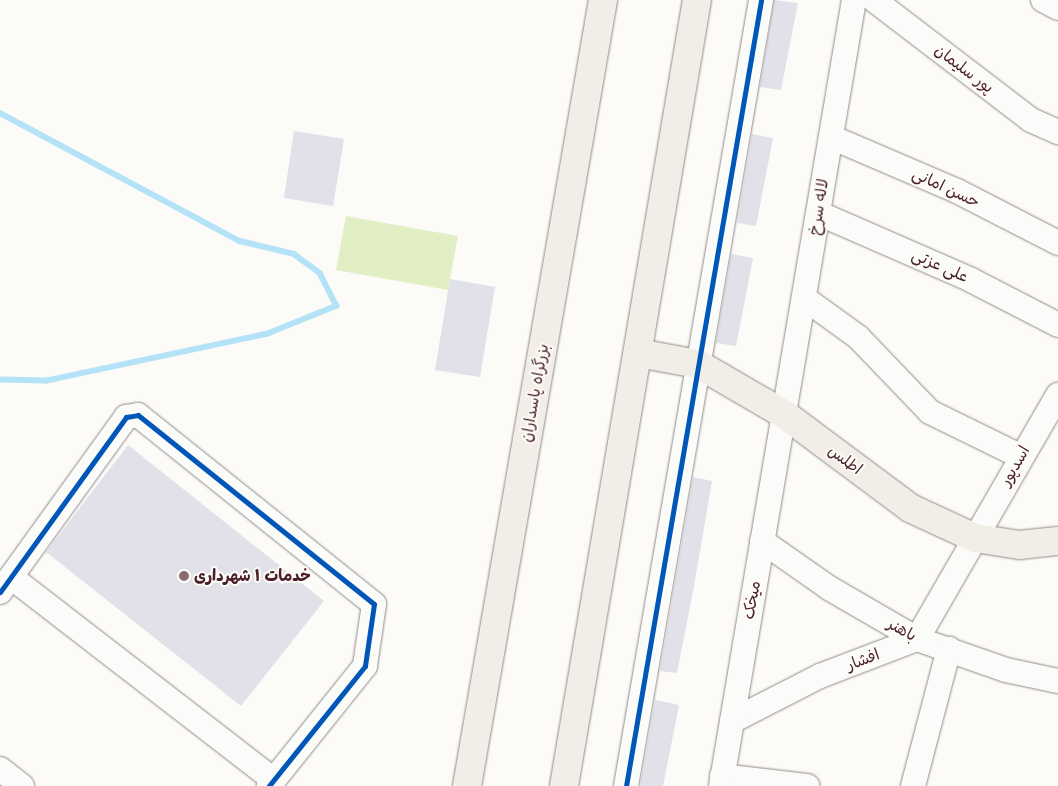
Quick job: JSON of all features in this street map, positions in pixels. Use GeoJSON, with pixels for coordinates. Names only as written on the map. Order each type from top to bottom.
{"type":"FeatureCollection","features":[{"type":"Feature","properties":{"kind":"main road","name":"بزرگراه پاسداران"},"geometry":{"type":"LineString","coordinates":[[467,786],[603,0]]}},
{"type":"Feature","properties":{"kind":"main road"},"geometry":{"type":"LineString","coordinates":[[564,786],[697,0]]}},
{"type":"Feature","properties":{"kind":"main road","name":"اطلس"},"geometry":{"type":"LineString","coordinates":[[638,353],[698,364],[784,414],[910,508],[975,538],[1019,545],[1058,542]]}},
{"type":"Feature","properties":{"kind":"street"},"geometry":{"type":"LineString","coordinates":[[626,786],[761,0]]}},
{"type":"Feature","properties":{"kind":"street","name":"لاله سرخ"},"geometry":{"type":"LineString","coordinates":[[784,414],[854,0]]}},
{"type":"Feature","properties":{"kind":"street","name":"پور سلیمان"},"geometry":{"type":"LineString","coordinates":[[874,0],[1031,120],[1058,132]]}},
{"type":"Feature","properties":{"kind":"street"},"geometry":{"type":"LineString","coordinates":[[1043,0],[1058,8]]}},
{"type":"Feature","properties":{"kind":"street","name":"حسن امانی"},"geometry":{"type":"LineString","coordinates":[[831,137],[957,192],[1058,243]]}},
{"type":"Feature","properties":{"kind":"street","name":"علی عزتی"},"geometry":{"type":"LineString","coordinates":[[818,213],[971,280],[1058,325]]}},
{"type":"Feature","properties":{"kind":"street"},"geometry":{"type":"LineString","coordinates":[[804,298],[858,337],[930,412],[1020,456]]}},
{"type":"Feature","properties":{"kind":"street","name":"اسدپور"},"geometry":{"type":"LineString","coordinates":[[975,538],[1020,456],[1058,395]]}},
{"type":"Feature","properties":{"kind":"street","name":"میخک"},"geometry":{"type":"LineString","coordinates":[[722,781],[784,414]]}},
{"type":"Feature","properties":{"kind":"street"},"geometry":{"type":"LineString","coordinates":[[138,416],[374,604],[365,666],[271,783],[6,584],[126,418],[138,416]]}},
{"type":"Feature","properties":{"kind":"street"},"geometry":{"type":"LineString","coordinates":[[918,639],[975,538]]}},
{"type":"Feature","properties":{"kind":"street","name":"باهنر"},"geometry":{"type":"LineString","coordinates":[[762,541],[829,588],[918,639],[1006,670],[1058,681]]}},
{"type":"Feature","properties":{"kind":"street","name":"افشار"},"geometry":{"type":"LineString","coordinates":[[732,721],[820,676],[918,639]]}},
{"type":"Feature","properties":{"kind":"street"},"geometry":{"type":"LineString","coordinates":[[913,786],[948,649]]}},
{"type":"Feature","properties":{"kind":"street"},"geometry":{"type":"LineString","coordinates":[[0,769],[22,786]]}},
{"type":"Feature","properties":{"kind":"street"},"geometry":{"type":"LineString","coordinates":[[722,781],[807,786]]}},
{"type":"Feature","properties":{"kind":"green space"},"geometry":{"type":"Polygon","coordinates":[[[346,216],[458,236],[448,290],[336,270],[346,216]]]}},
{"type":"Feature","properties":{"kind":"building"},"geometry":{"type":"Polygon","coordinates":[[[774,0],[798,3],[781,90],[760,87],[774,0]]]}},
{"type":"Feature","properties":{"kind":"building"},"geometry":{"type":"Polygon","coordinates":[[[294,131],[344,139],[333,206],[284,198],[294,131]]]}},
{"type":"Feature","properties":{"kind":"building"},"geometry":{"type":"Polygon","coordinates":[[[752,134],[773,138],[756,226],[737,223],[752,134]]]}},
{"type":"Feature","properties":{"kind":"building"},"geometry":{"type":"Polygon","coordinates":[[[731,254],[753,258],[736,346],[716,343],[731,254]]]}},
{"type":"Feature","properties":{"kind":"building"},"geometry":{"type":"Polygon","coordinates":[[[450,279],[495,287],[480,377],[435,370],[450,279]]]}},
{"type":"Feature","properties":{"kind":"building","name":"خدمات ۱ شهرداری"},"geometry":{"type":"Polygon","coordinates":[[[128,445],[324,601],[241,706],[46,552],[128,445]]]}},
{"type":"Feature","properties":{"kind":"building"},"geometry":{"type":"Polygon","coordinates":[[[693,477],[712,481],[677,673],[660,671],[693,477]]]}},
{"type":"Feature","properties":{"kind":"building"},"geometry":{"type":"Polygon","coordinates":[[[655,700],[679,705],[663,786],[640,786],[655,700]]]}},
{"type":"Feature","properties":{"kind":"waterway"},"geometry":{"type":"LineString","coordinates":[[0,113],[240,241],[294,254],[320,273],[337,306],[268,334],[47,381],[0,380]]}},
{"type":"Feature","properties":{"kind":"cycle path"},"geometry":{"type":"LineString","coordinates":[[626,786],[761,0]]}},
{"type":"Feature","properties":{"kind":"cycle path"},"geometry":{"type":"LineString","coordinates":[[0,592],[126,417],[138,415],[374,604],[365,666],[269,786]]}},
{"type":"Feature","properties":{"kind":"place","name":"خدمات ۱ شهرداری"},"geometry":{"type":"Point","coordinates":[184,576]}}]}
